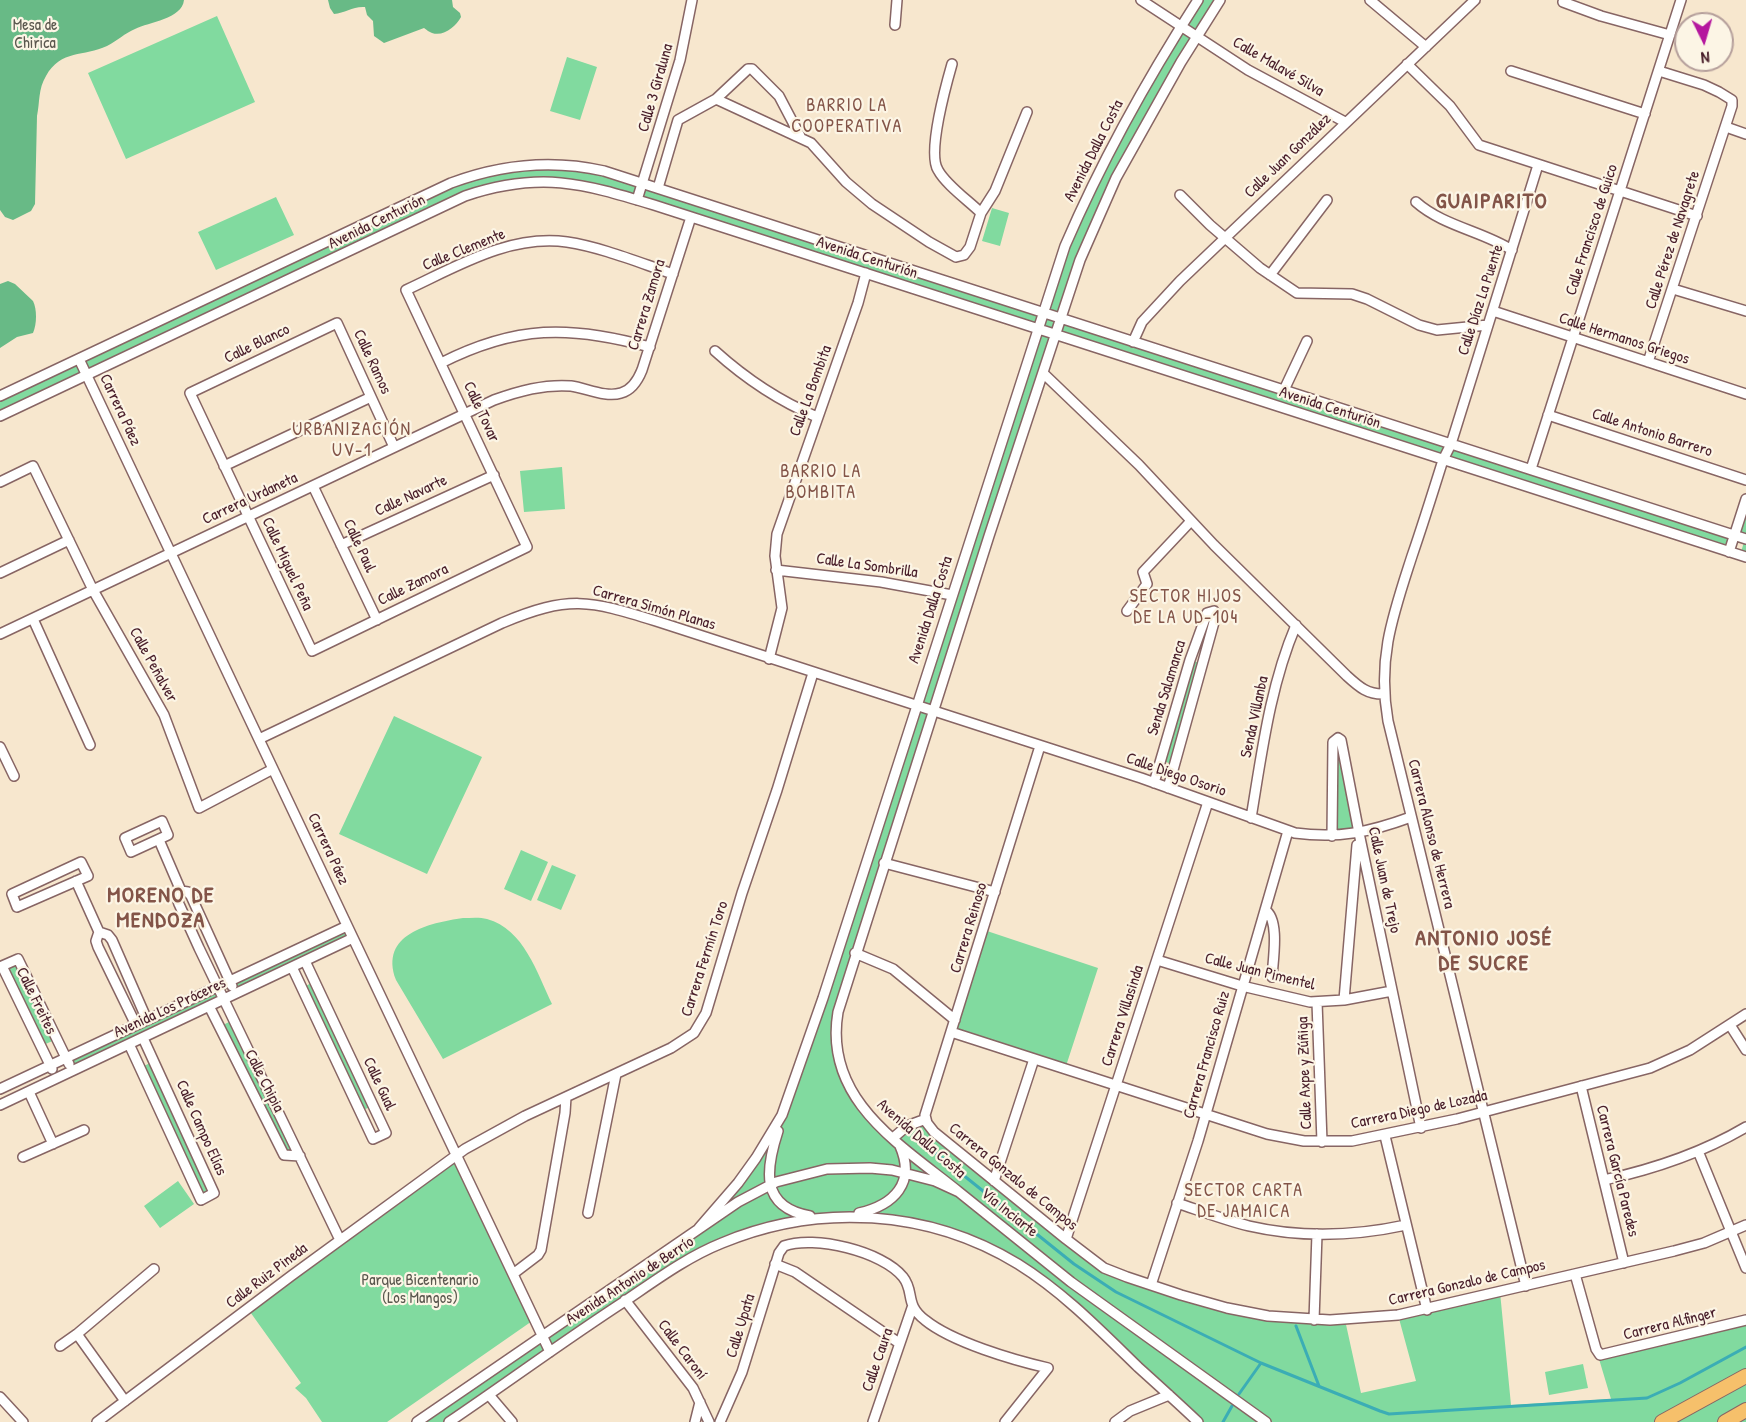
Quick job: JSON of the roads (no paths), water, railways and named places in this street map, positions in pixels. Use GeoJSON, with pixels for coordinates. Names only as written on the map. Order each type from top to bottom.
{"type":"FeatureCollection","features":[{"type":"Feature","properties":{"kind":"highway"},"geometry":{"type":"LineString","coordinates":[[1662,1422],[1746,1376]]}},
{"type":"Feature","properties":{"kind":"highway"},"geometry":{"type":"LineString","coordinates":[[1725,1422],[1746,1410]]}},
{"type":"Feature","properties":{"kind":"street","name":"Calle 3 Giraluna"},"geometry":{"type":"LineString","coordinates":[[637,200],[680,60],[692,0]]}},
{"type":"Feature","properties":{"kind":"street"},"geometry":{"type":"LineString","coordinates":[[895,25],[897,0]]}},
{"type":"Feature","properties":{"kind":"street","name":"Calle Malavé Silva"},"geometry":{"type":"LineString","coordinates":[[1141,0],[1248,70],[1346,123]]}},
{"type":"Feature","properties":{"kind":"street","name":"Avenida Dalla Costa"},"geometry":{"type":"LineString","coordinates":[[699,1228],[738,1184],[782,1115],[823,998],[1065,246],[1094,180],[1134,106],[1198,0]]}},
{"type":"Feature","properties":{"kind":"street","name":"Avenida Dalla Costa"},"geometry":{"type":"LineString","coordinates":[[959,1192],[896,1141],[859,1104],[848,1084],[839,1059],[837,1022],[855,953],[1080,260],[1108,194],[1138,136],[1220,0]]}},
{"type":"Feature","properties":{"kind":"street"},"geometry":{"type":"LineString","coordinates":[[1370,0],[1425,47]]}},
{"type":"Feature","properties":{"kind":"street","name":"Calle Juan González"},"geometry":{"type":"LineString","coordinates":[[1132,342],[1150,312],[1475,0]]}},
{"type":"Feature","properties":{"kind":"street","name":"Calle Francisco de Guico"},"geometry":{"type":"LineString","coordinates":[[1531,469],[1681,0]]}},
{"type":"Feature","properties":{"kind":"street"},"geometry":{"type":"LineString","coordinates":[[1563,2],[1670,35]]}},
{"type":"Feature","properties":{"kind":"street"},"geometry":{"type":"LineString","coordinates":[[952,64],[934,147],[935,164],[941,175],[981,213]]}},
{"type":"Feature","properties":{"kind":"street"},"geometry":{"type":"LineString","coordinates":[[1407,64],[1450,106],[1479,145],[1697,216]]}},
{"type":"Feature","properties":{"kind":"street"},"geometry":{"type":"LineString","coordinates":[[658,188],[678,120],[716,99],[748,69],[752,69],[779,96],[800,136]]}},
{"type":"Feature","properties":{"kind":"street"},"geometry":{"type":"LineString","coordinates":[[1511,71],[1645,114]]}},
{"type":"Feature","properties":{"kind":"street","name":"Calle Pérez de Navagrete"},"geometry":{"type":"LineString","coordinates":[[1648,362],[1731,115],[1732,100],[1704,85],[1659,71]]}},
{"type":"Feature","properties":{"kind":"street"},"geometry":{"type":"LineString","coordinates":[[716,99],[800,136],[817,147],[846,182],[872,204],[956,257],[964,255],[970,247],[981,213],[995,191],[1027,112]]}},
{"type":"Feature","properties":{"kind":"street"},"geometry":{"type":"LineString","coordinates":[[1726,128],[1746,134]]}},
{"type":"Feature","properties":{"kind":"street","name":"Avenida Centurión"},"geometry":{"type":"LineString","coordinates":[[0,396],[424,195],[469,176],[506,167],[544,164],[584,166],[1746,539]]}},
{"type":"Feature","properties":{"kind":"street","name":"Calle Díaz La Puente"},"geometry":{"type":"LineString","coordinates":[[1443,460],[1451,444],[1538,165]]}},
{"type":"Feature","properties":{"kind":"street","name":"Avenida Centurión"},"geometry":{"type":"LineString","coordinates":[[0,416],[443,206],[483,190],[523,182],[559,182],[597,187],[1743,556]]}},
{"type":"Feature","properties":{"kind":"street"},"geometry":{"type":"LineString","coordinates":[[1180,195],[1225,238],[1270,275],[1297,293],[1352,294],[1429,328],[1446,330],[1488,325]]}},
{"type":"Feature","properties":{"kind":"street"},"geometry":{"type":"LineString","coordinates":[[1270,275],[1327,201]]}},
{"type":"Feature","properties":{"kind":"street"},"geometry":{"type":"LineString","coordinates":[[1416,202],[1428,212],[1484,234],[1512,250]]}},
{"type":"Feature","properties":{"kind":"street","name":"Carrera Zamora"},"geometry":{"type":"LineString","coordinates":[[621,393],[631,388],[640,377],[691,217]]}},
{"type":"Feature","properties":{"kind":"street","name":"Calle Clemente"},"geometry":{"type":"LineString","coordinates":[[406,290],[501,248],[546,240],[580,244],[673,274]]}},
{"type":"Feature","properties":{"kind":"street","name":"Calle La Bombita"},"geometry":{"type":"LineString","coordinates":[[769,659],[782,608],[775,556],[777,534],[858,303],[866,273]]}},
{"type":"Feature","properties":{"kind":"street"},"geometry":{"type":"LineString","coordinates":[[1673,289],[1746,311]]}},
{"type":"Feature","properties":{"kind":"street","name":"Calle Tovar"},"geometry":{"type":"LineString","coordinates":[[406,290],[527,547]]}},
{"type":"Feature","properties":{"kind":"street","name":"Calle Hermanos Griegos"},"geometry":{"type":"LineString","coordinates":[[1493,311],[1746,394]]}},
{"type":"Feature","properties":{"kind":"street","name":"Calle Blanco"},"geometry":{"type":"LineString","coordinates":[[190,393],[337,323]]}},
{"type":"Feature","properties":{"kind":"street","name":"Calle Ramos"},"geometry":{"type":"LineString","coordinates":[[337,323],[394,447]]}},
{"type":"Feature","properties":{"kind":"street"},"geometry":{"type":"LineString","coordinates":[[441,363],[494,341],[545,332],[581,332],[602,335],[650,347]]}},
{"type":"Feature","properties":{"kind":"street"},"geometry":{"type":"LineString","coordinates":[[1284,390],[1307,341]]}},
{"type":"Feature","properties":{"kind":"street"},"geometry":{"type":"LineString","coordinates":[[715,351],[737,371],[765,390],[817,417]]}},
{"type":"Feature","properties":{"kind":"street","name":"Carrera Páez"},"geometry":{"type":"LineString","coordinates":[[79,359],[550,1352]]}},
{"type":"Feature","properties":{"kind":"street"},"geometry":{"type":"LineString","coordinates":[[1043,373],[1139,465],[1191,521],[1358,686],[1371,694],[1384,694]]}},
{"type":"Feature","properties":{"kind":"street","name":"Carrera Urdaneta"},"geometry":{"type":"LineString","coordinates":[[0,634],[503,397],[542,387],[567,386],[609,394],[621,393]]}},
{"type":"Feature","properties":{"kind":"street","name":"Calle Miguel Peña"},"geometry":{"type":"LineString","coordinates":[[190,393],[312,651]]}},
{"type":"Feature","properties":{"kind":"street"},"geometry":{"type":"LineString","coordinates":[[224,466],[371,397]]}},
{"type":"Feature","properties":{"kind":"street","name":"Calle Antonio Barrero"},"geometry":{"type":"LineString","coordinates":[[1548,415],[1746,480]]}},
{"type":"Feature","properties":{"kind":"street","name":"Carrera Alonso de Herrera"},"geometry":{"type":"LineString","coordinates":[[1443,460],[1389,631],[1384,694],[1388,721],[1411,817],[1526,1286]]}},
{"type":"Feature","properties":{"kind":"street","name":"Calle Peñalver"},"geometry":{"type":"LineString","coordinates":[[0,482],[33,466],[93,590],[164,715],[200,808],[273,769]]}},
{"type":"Feature","properties":{"kind":"street","name":"Calle Navarte"},"geometry":{"type":"LineString","coordinates":[[341,545],[494,475]]}},
{"type":"Feature","properties":{"kind":"street","name":"Calle Paul"},"geometry":{"type":"LineString","coordinates":[[313,486],[377,620]]}},
{"type":"Feature","properties":{"kind":"street"},"geometry":{"type":"LineString","coordinates":[[1729,552],[1746,499]]}},
{"type":"Feature","properties":{"kind":"street"},"geometry":{"type":"LineString","coordinates":[[1127,611],[1147,584],[1143,572],[1191,521]]}},
{"type":"Feature","properties":{"kind":"street"},"geometry":{"type":"LineString","coordinates":[[1715,529],[1728,528],[1738,523]]}},
{"type":"Feature","properties":{"kind":"street"},"geometry":{"type":"LineString","coordinates":[[1743,556],[1746,539]]}},
{"type":"Feature","properties":{"kind":"street"},"geometry":{"type":"LineString","coordinates":[[0,573],[69,540]]}},
{"type":"Feature","properties":{"kind":"street","name":"Calle Zamora"},"geometry":{"type":"LineString","coordinates":[[312,651],[527,547]]}},
{"type":"Feature","properties":{"kind":"street","name":"Calle La Sombrilla"},"geometry":{"type":"LineString","coordinates":[[776,570],[870,580],[952,595]]}},
{"type":"Feature","properties":{"kind":"street","name":"Carrera Simón Planas"},"geometry":{"type":"LineString","coordinates":[[259,739],[502,623],[552,605],[580,603],[615,609],[933,712]]}},
{"type":"Feature","properties":{"kind":"street","name":"Senda Salamanca"},"geometry":{"type":"LineString","coordinates":[[1154,783],[1190,660],[1207,613],[1214,611],[1216,615],[1168,788]]}},
{"type":"Feature","properties":{"kind":"street"},"geometry":{"type":"LineString","coordinates":[[33,619],[90,745]]}},
{"type":"Feature","properties":{"kind":"street","name":"Senda Villanba"},"geometry":{"type":"LineString","coordinates":[[1251,818],[1274,692],[1288,642],[1296,625]]}},
{"type":"Feature","properties":{"kind":"street","name":"Carrera Fermín Toro"},"geometry":{"type":"LineString","coordinates":[[456,1155],[566,1097],[678,1044],[700,1026],[813,673]]}},
{"type":"Feature","properties":{"kind":"street","name":"Calle Diego Osorio"},"geometry":{"type":"LineString","coordinates":[[933,712],[1154,783],[1288,831],[1332,836],[1359,833],[1411,817]]}},
{"type":"Feature","properties":{"kind":"street","name":"Calle Juan de Trejo"},"geometry":{"type":"LineString","coordinates":[[1332,836],[1333,742],[1338,738],[1341,740],[1421,1128]]}},
{"type":"Feature","properties":{"kind":"street","name":"Carrera Reinoso"},"geometry":{"type":"LineString","coordinates":[[926,1119],[931,1095],[1040,746]]}},
{"type":"Feature","properties":{"kind":"street"},"geometry":{"type":"LineString","coordinates":[[0,747],[14,776]]}},
{"type":"Feature","properties":{"kind":"street","name":"Carrera Villasinda"},"geometry":{"type":"LineString","coordinates":[[1066,1239],[1208,802]]}},
{"type":"Feature","properties":{"kind":"street","name":"Carrera Francisco Ruiz"},"geometry":{"type":"LineString","coordinates":[[1151,1285],[1206,1115],[1288,831]]}},
{"type":"Feature","properties":{"kind":"street"},"geometry":{"type":"LineString","coordinates":[[1344,1000],[1359,833]]}},
{"type":"Feature","properties":{"kind":"street"},"geometry":{"type":"LineString","coordinates":[[159,840],[181,891],[188,892],[191,896],[236,994]]}},
{"type":"Feature","properties":{"kind":"street"},"geometry":{"type":"LineString","coordinates":[[81,862],[88,875],[76,881],[20,908],[12,894],[81,862]]}},
{"type":"Feature","properties":{"kind":"street"},"geometry":{"type":"LineString","coordinates":[[884,863],[995,892]]}},
{"type":"Feature","properties":{"kind":"street"},"geometry":{"type":"LineString","coordinates":[[76,881],[99,932],[96,940],[98,947],[136,1025]]}},
{"type":"Feature","properties":{"kind":"street","name":"Calle Chipia"},"geometry":{"type":"LineString","coordinates":[[181,891],[178,895],[179,904],[223,1000],[340,1240]]}},
{"type":"Feature","properties":{"kind":"street"},"geometry":{"type":"LineString","coordinates":[[1264,910],[1270,913],[1274,924],[1272,977]]}},
{"type":"Feature","properties":{"kind":"street","name":"Avenida Los Próceres"},"geometry":{"type":"LineString","coordinates":[[0,1089],[347,926]]}},
{"type":"Feature","properties":{"kind":"street"},"geometry":{"type":"LineString","coordinates":[[99,932],[108,935],[112,940],[147,1020]]}},
{"type":"Feature","properties":{"kind":"street","name":"Avenida Los Próceres"},"geometry":{"type":"LineString","coordinates":[[0,1105],[353,938]]}},
{"type":"Feature","properties":{"kind":"street"},"geometry":{"type":"LineString","coordinates":[[855,953],[893,969],[955,1020]]}},
{"type":"Feature","properties":{"kind":"street","name":"Calle Freites"},"geometry":{"type":"LineString","coordinates":[[57,1079],[2,966],[18,959],[72,1071]]}},
{"type":"Feature","properties":{"kind":"street","name":"Calle Juan Pimentel"},"geometry":{"type":"LineString","coordinates":[[1157,960],[1242,986],[1317,1002],[1392,992]]}},
{"type":"Feature","properties":{"kind":"street","name":"Calle Gual"},"geometry":{"type":"LineString","coordinates":[[292,967],[373,1139],[386,1133],[305,961]]}},
{"type":"Feature","properties":{"kind":"street","name":"Calle Axpe y Zúñiga"},"geometry":{"type":"LineString","coordinates":[[1317,1002],[1322,1142]]}},
{"type":"Feature","properties":{"kind":"street","name":"Calle Chipia"},"geometry":{"type":"LineString","coordinates":[[209,1006],[284,1156],[300,1156]]}},
{"type":"Feature","properties":{"kind":"street","name":"Carrera Diego de Lozada"},"geometry":{"type":"LineString","coordinates":[[951,1032],[1267,1134],[1322,1142],[1352,1141],[1386,1136],[1483,1113],[1642,1070],[1671,1059],[1712,1038],[1746,1014]]}},
{"type":"Feature","properties":{"kind":"street"},"geometry":{"type":"LineString","coordinates":[[1730,1025],[1746,1050]]}},
{"type":"Feature","properties":{"kind":"street","name":"Calle Campo Elías"},"geometry":{"type":"LineString","coordinates":[[129,1044],[201,1200],[214,1193],[143,1038]]}},
{"type":"Feature","properties":{"kind":"street"},"geometry":{"type":"LineString","coordinates":[[994,1181],[1034,1059]]}},
{"type":"Feature","properties":{"kind":"street"},"geometry":{"type":"LineString","coordinates":[[588,1213],[616,1074]]}},
{"type":"Feature","properties":{"kind":"street","name":"Carrera García Paredes"},"geometry":{"type":"LineString","coordinates":[[1581,1086],[1624,1263]]}},
{"type":"Feature","properties":{"kind":"street"},"geometry":{"type":"LineString","coordinates":[[29,1092],[53,1144]]}},
{"type":"Feature","properties":{"kind":"street"},"geometry":{"type":"LineString","coordinates":[[513,1274],[541,1251],[566,1097]]}},
{"type":"Feature","properties":{"kind":"street"},"geometry":{"type":"LineString","coordinates":[[782,1115],[768,1165],[770,1185],[776,1197],[785,1207],[799,1214],[821,1218]]}},
{"type":"Feature","properties":{"kind":"street"},"geometry":{"type":"LineString","coordinates":[[848,1216],[870,1211],[889,1201],[901,1187],[905,1173],[904,1155],[896,1141],[907,1125],[926,1119]]}},
{"type":"Feature","properties":{"kind":"street","name":"Carrera Gonzalo de Campos"},"geometry":{"type":"LineString","coordinates":[[926,1119],[934,1132],[1104,1268],[1151,1285],[1236,1310],[1285,1318],[1314,1320],[1371,1318],[1427,1310],[1693,1246],[1746,1225]]}},
{"type":"Feature","properties":{"kind":"street"},"geometry":{"type":"LineString","coordinates":[[1604,1180],[1647,1170],[1698,1151],[1746,1127]]}},
{"type":"Feature","properties":{"kind":"street"},"geometry":{"type":"LineString","coordinates":[[23,1157],[84,1130]]}},
{"type":"Feature","properties":{"kind":"street"},"geometry":{"type":"LineString","coordinates":[[1386,1136],[1427,1310]]}},
{"type":"Feature","properties":{"kind":"street"},"geometry":{"type":"LineString","coordinates":[[1698,1151],[1746,1268]]}},
{"type":"Feature","properties":{"kind":"street","name":"Calle Ruiz Pineda"},"geometry":{"type":"LineString","coordinates":[[97,1422],[456,1155]]}},
{"type":"Feature","properties":{"kind":"street","name":"Vía Inciarte"},"geometry":{"type":"LineString","coordinates":[[699,1228],[738,1202],[770,1185],[790,1177],[827,1169],[870,1168],[905,1173],[935,1181],[959,1192],[1071,1282],[1266,1422]]}},
{"type":"Feature","properties":{"kind":"street"},"geometry":{"type":"LineString","coordinates":[[1177,1203],[1249,1226],[1317,1234],[1361,1233],[1406,1225]]}},
{"type":"Feature","properties":{"kind":"street"},"geometry":{"type":"LineString","coordinates":[[848,1216],[903,1221],[933,1227],[981,1245],[1015,1263],[1074,1306],[1198,1422]]}},
{"type":"Feature","properties":{"kind":"street","name":"Avenida Antonio de Berrío"},"geometry":{"type":"LineString","coordinates":[[449,1422],[625,1300],[705,1251],[752,1232],[788,1223],[848,1216]]}},
{"type":"Feature","properties":{"kind":"street"},"geometry":{"type":"LineString","coordinates":[[788,1223],[792,1243],[844,1247],[871,1256],[901,1275],[907,1285],[912,1308],[938,1329],[986,1350],[1048,1368],[1005,1422]]}},
{"type":"Feature","properties":{"kind":"street","name":"Avenida Antonio de Berrío"},"geometry":{"type":"LineString","coordinates":[[417,1422],[699,1228]]}},
{"type":"Feature","properties":{"kind":"street"},"geometry":{"type":"LineString","coordinates":[[1314,1320],[1317,1234]]}},
{"type":"Feature","properties":{"kind":"street","name":"Calle Upata"},"geometry":{"type":"LineString","coordinates":[[720,1422],[742,1372],[775,1264],[784,1246],[792,1243]]}},
{"type":"Feature","properties":{"kind":"street"},"geometry":{"type":"LineString","coordinates":[[775,1264],[795,1272],[899,1343]]}},
{"type":"Feature","properties":{"kind":"street"},"geometry":{"type":"LineString","coordinates":[[60,1346],[154,1269]]}},
{"type":"Feature","properties":{"kind":"street","name":"Carrera Alfinger"},"geometry":{"type":"LineString","coordinates":[[1575,1274],[1596,1349],[1600,1355],[1746,1320]]}},
{"type":"Feature","properties":{"kind":"street","name":"Calle Caroní"},"geometry":{"type":"LineString","coordinates":[[625,1300],[693,1388],[710,1422]]}},
{"type":"Feature","properties":{"kind":"street","name":"Calle Caura"},"geometry":{"type":"LineString","coordinates":[[873,1422],[912,1308]]}},
{"type":"Feature","properties":{"kind":"street"},"geometry":{"type":"LineString","coordinates":[[77,1334],[125,1401]]}},
{"type":"Feature","properties":{"kind":"street"},"geometry":{"type":"LineString","coordinates":[[489,1395],[512,1422]]}},
{"type":"Feature","properties":{"kind":"street"},"geometry":{"type":"LineString","coordinates":[[1115,1422],[1130,1411],[1169,1395]]}},
{"type":"Feature","properties":{"kind":"street"},"geometry":{"type":"LineString","coordinates":[[0,1397],[23,1422]]}},
{"type":"Feature","properties":{"kind":"street"},"geometry":{"type":"LineString","coordinates":[[695,1422],[700,1402]]}},
{"type":"Feature","properties":{"kind":"waterway"},"geometry":{"type":"LineString","coordinates":[[922,1142],[1074,1264],[1116,1292],[1261,1363],[1389,1414],[1647,1398],[1746,1347]]}},
{"type":"Feature","properties":{"kind":"waterway"},"geometry":{"type":"LineString","coordinates":[[1296,1326],[1319,1386]]}},
{"type":"Feature","properties":{"kind":"waterway"},"geometry":{"type":"LineString","coordinates":[[1239,1394],[1261,1363]]}},
{"type":"Feature","properties":{"kind":"waterway"},"geometry":{"type":"LineString","coordinates":[[1223,1422],[1232,1406]]}},
{"type":"Feature","properties":{"kind":"district","name":"BARRIO LA COOPERATIVA"},"geometry":{"type":"Point","coordinates":[847,116]}},
{"type":"Feature","properties":{"kind":"district","name":"GUAIPARITO"},"geometry":{"type":"Point","coordinates":[1492,202]}},
{"type":"Feature","properties":{"kind":"district","name":"URBANIZACIÓN UV-1"},"geometry":{"type":"Point","coordinates":[352,440]}},
{"type":"Feature","properties":{"kind":"district","name":"BARRIO LA BOMBITA"},"geometry":{"type":"Point","coordinates":[821,482]}},
{"type":"Feature","properties":{"kind":"district","name":"SECTOR HIJOS DE LA UD-104"},"geometry":{"type":"Point","coordinates":[1186,607]}},
{"type":"Feature","properties":{"kind":"district","name":"MORENO DE MENDOZA"},"geometry":{"type":"Point","coordinates":[161,908]}},
{"type":"Feature","properties":{"kind":"district","name":"ANTONIO JOSÉ DE SUCRE"},"geometry":{"type":"Point","coordinates":[1484,952]}},
{"type":"Feature","properties":{"kind":"district","name":"SECTOR CARTA DE JAMAICA"},"geometry":{"type":"Point","coordinates":[1244,1201]}},
{"type":"Feature","properties":{"kind":"park label","name":"Mesa de Chirica"},"geometry":{"type":"Point","coordinates":[35,35]}},
{"type":"Feature","properties":{"kind":"park label","name":"Parque Bicentenario (Los Mangos)"},"geometry":{"type":"Point","coordinates":[420,1290]}}]}
